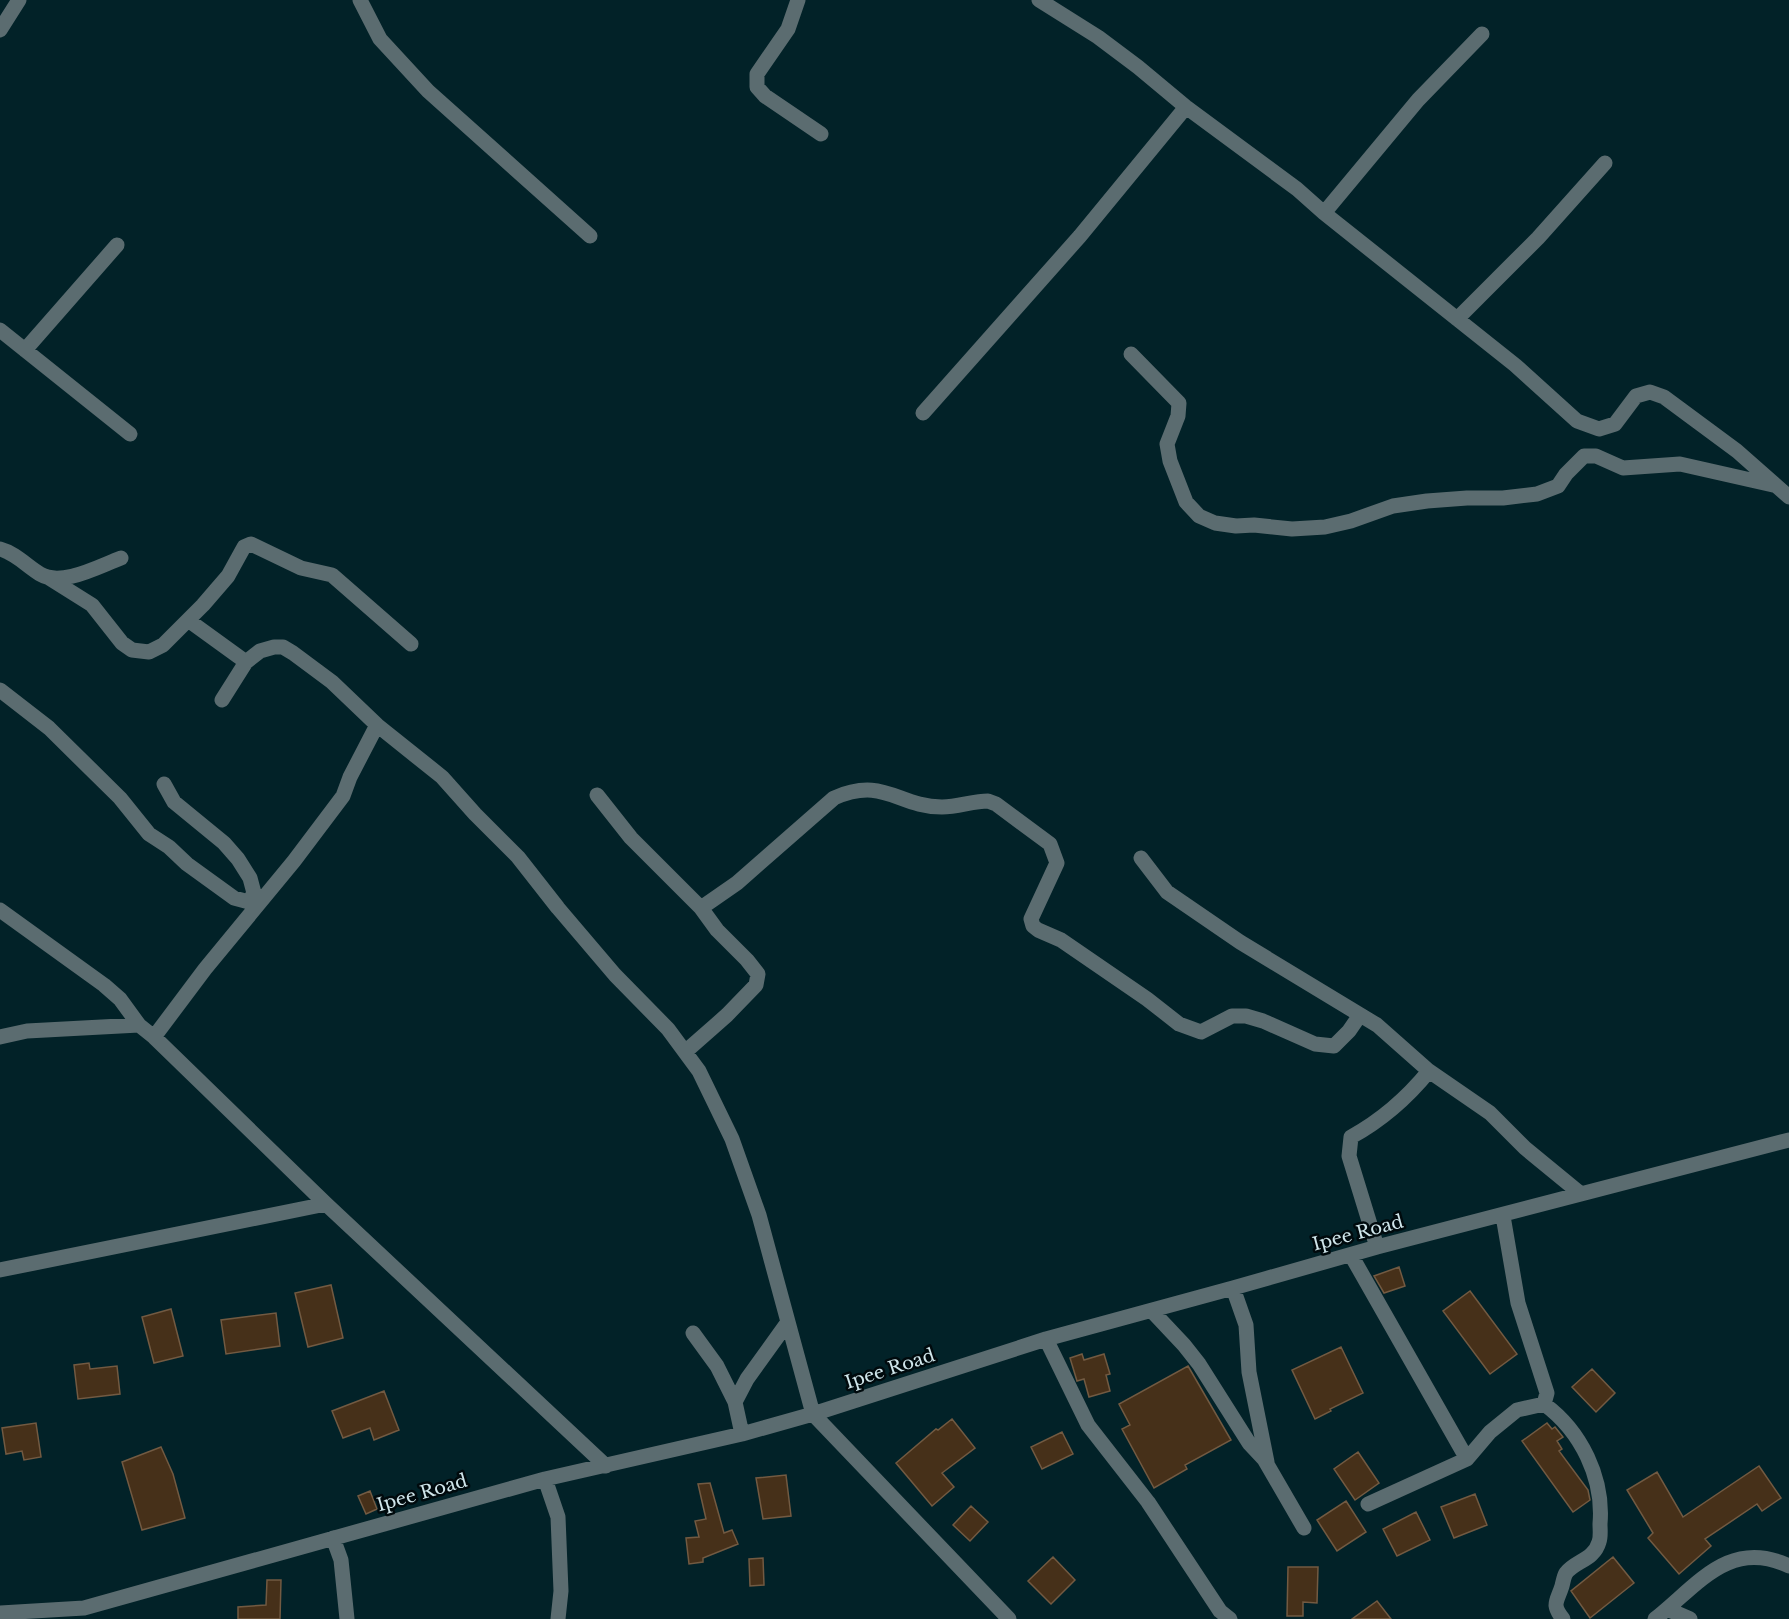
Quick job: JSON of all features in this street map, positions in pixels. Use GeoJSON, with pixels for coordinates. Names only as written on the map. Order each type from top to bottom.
{"type":"FeatureCollection","features":[{"type":"Feature","properties":{"kind":"street"},"geometry":{"type":"LineString","coordinates":[[0,30],[20,0]]}},
{"type":"Feature","properties":{"kind":"street"},"geometry":{"type":"LineString","coordinates":[[360,0],[380,39],[428,91],[590,236]]}},
{"type":"Feature","properties":{"kind":"street"},"geometry":{"type":"LineString","coordinates":[[798,0],[788,29],[757,75],[757,87],[765,96],[821,134]]}},
{"type":"Feature","properties":{"kind":"street"},"geometry":{"type":"LineString","coordinates":[[1039,0],[1098,38],[1297,189],[1515,365],[1577,421],[1599,429],[1615,424],[1635,396],[1650,392],[1664,397],[1737,451],[1789,497]]}},
{"type":"Feature","properties":{"kind":"street"},"geometry":{"type":"LineString","coordinates":[[1324,213],[1418,100],[1482,34]]}},
{"type":"Feature","properties":{"kind":"street"},"geometry":{"type":"LineString","coordinates":[[923,413],[1080,236],[1186,107]]}},
{"type":"Feature","properties":{"kind":"street"},"geometry":{"type":"LineString","coordinates":[[1457,320],[1538,238],[1605,163]]}},
{"type":"Feature","properties":{"kind":"street"},"geometry":{"type":"LineString","coordinates":[[25,350],[117,245]]}},
{"type":"Feature","properties":{"kind":"street"},"geometry":{"type":"LineString","coordinates":[[0,330],[130,434]]}},
{"type":"Feature","properties":{"kind":"street"},"geometry":{"type":"LineString","coordinates":[[1131,354],[1179,403],[1178,416],[1167,444],[1170,461],[1186,501],[1199,516],[1215,523],[1292,529],[1325,528],[1393,506],[1427,501],[1503,498],[1537,494],[1558,486],[1566,474],[1584,456],[1596,456],[1623,468],[1680,464],[1773,485]]}},
{"type":"Feature","properties":{"kind":"street"},"geometry":{"type":"LineString","coordinates":[[0,549],[6,550],[38,573],[92,605],[122,643],[132,650],[149,652],[163,645],[228,576],[244,547],[251,544],[301,568],[332,575],[411,644]]}},
{"type":"Feature","properties":{"kind":"street"},"geometry":{"type":"LineString","coordinates":[[49,578],[80,575],[121,558]]}},
{"type":"Feature","properties":{"kind":"street"},"geometry":{"type":"LineString","coordinates":[[188,620],[246,662]]}},
{"type":"Feature","properties":{"kind":"street"},"geometry":{"type":"LineString","coordinates":[[222,700],[246,662],[260,651],[274,646],[283,647],[293,653],[332,682],[377,725],[442,777],[518,857],[615,975],[668,1029],[699,1071],[732,1139],[759,1215],[813,1414],[1009,1619]]}},
{"type":"Feature","properties":{"kind":"street"},"geometry":{"type":"LineString","coordinates":[[0,690],[56,735],[120,798],[149,834],[234,898],[253,904]]}},
{"type":"Feature","properties":{"kind":"street"},"geometry":{"type":"LineString","coordinates":[[154,1036],[253,904],[294,861],[343,796],[350,777],[377,725]]}},
{"type":"Feature","properties":{"kind":"street"},"geometry":{"type":"LineString","coordinates":[[164,784],[174,802],[224,843],[238,859],[250,878],[254,893],[253,904]]}},
{"type":"Feature","properties":{"kind":"street"},"geometry":{"type":"LineString","coordinates":[[701,908],[737,883],[834,798],[849,792],[874,790],[941,807],[988,801],[996,804],[1050,844],[1057,863],[1031,919],[1033,926],[1061,940],[1147,999],[1179,1024],[1202,1032],[1232,1016],[1246,1016],[1316,1044],[1334,1046],[1349,1031],[1360,1015]]}},
{"type":"Feature","properties":{"kind":"street"},"geometry":{"type":"LineString","coordinates":[[597,795],[631,838],[701,908],[717,930],[758,974],[756,985],[727,1015],[685,1052]]}},
{"type":"Feature","properties":{"kind":"street"},"geometry":{"type":"LineString","coordinates":[[1141,858],[1167,892],[1240,942],[1377,1026],[1429,1071],[1491,1113],[1525,1148],[1581,1194]]}},
{"type":"Feature","properties":{"kind":"street"},"geometry":{"type":"LineString","coordinates":[[0,910],[120,999],[139,1026],[154,1036],[326,1204],[606,1466]]}},
{"type":"Feature","properties":{"kind":"street"},"geometry":{"type":"LineString","coordinates":[[0,1036],[27,1031],[139,1026]]}},
{"type":"Feature","properties":{"kind":"street"},"geometry":{"type":"LineString","coordinates":[[1377,1247],[1349,1156],[1351,1137],[1368,1128],[1409,1095],[1429,1071]]}},
{"type":"Feature","properties":{"kind":"street","name":"Ipee Road"},"geometry":{"type":"LineString","coordinates":[[0,1613],[84,1613],[333,1538],[545,1479],[742,1434],[813,1414],[1046,1339],[1377,1247],[1789,1140]]}},
{"type":"Feature","properties":{"kind":"street"},"geometry":{"type":"LineString","coordinates":[[0,1270],[326,1204]]}},
{"type":"Feature","properties":{"kind":"street"},"geometry":{"type":"LineString","coordinates":[[1503,1216],[1518,1303],[1547,1393],[1544,1404]]}},
{"type":"Feature","properties":{"kind":"street"},"geometry":{"type":"LineString","coordinates":[[1352,1255],[1467,1460]]}},
{"type":"Feature","properties":{"kind":"street"},"geometry":{"type":"LineString","coordinates":[[1233,1288],[1246,1325],[1249,1372],[1268,1465]]}},
{"type":"Feature","properties":{"kind":"street"},"geometry":{"type":"LineString","coordinates":[[1152,1311],[1184,1345],[1249,1443],[1268,1465],[1304,1528]]}},
{"type":"Feature","properties":{"kind":"street"},"geometry":{"type":"LineString","coordinates":[[735,1402],[747,1379],[788,1322]]}},
{"type":"Feature","properties":{"kind":"street"},"geometry":{"type":"LineString","coordinates":[[693,1333],[717,1366],[735,1402],[742,1434]]}},
{"type":"Feature","properties":{"kind":"street"},"geometry":{"type":"LineString","coordinates":[[1046,1339],[1088,1425],[1148,1502],[1221,1611],[1230,1619]]}},
{"type":"Feature","properties":{"kind":"street"},"geometry":{"type":"LineString","coordinates":[[1368,1504],[1467,1460],[1491,1432],[1517,1410],[1544,1404],[1554,1411],[1574,1433],[1587,1454],[1600,1489],[1599,1541],[1587,1559],[1566,1573],[1555,1600],[1557,1611],[1563,1619]]}},
{"type":"Feature","properties":{"kind":"street"},"geometry":{"type":"LineString","coordinates":[[545,1479],[558,1517],[561,1591],[558,1619]]}},
{"type":"Feature","properties":{"kind":"street"},"geometry":{"type":"LineString","coordinates":[[333,1538],[341,1560],[347,1619]]}},
{"type":"Feature","properties":{"kind":"street"},"geometry":{"type":"LineString","coordinates":[[1661,1614],[1710,1573],[1738,1558],[1762,1556],[1789,1566]]}},
{"type":"Feature","properties":{"kind":"street"},"geometry":{"type":"LineString","coordinates":[[1661,1614],[1690,1619]]}},
{"type":"Feature","properties":{"kind":"building"},"geometry":{"type":"Polygon","coordinates":[[[1399,1267],[1405,1286],[1384,1293],[1374,1276],[1399,1267]]]}},
{"type":"Feature","properties":{"kind":"building"},"geometry":{"type":"Polygon","coordinates":[[[331,1285],[343,1338],[308,1347],[295,1293],[331,1285]]]}},
{"type":"Feature","properties":{"kind":"building"},"geometry":{"type":"Polygon","coordinates":[[[1470,1291],[1517,1354],[1490,1374],[1443,1311],[1470,1291]]]}},
{"type":"Feature","properties":{"kind":"building"},"geometry":{"type":"Polygon","coordinates":[[[171,1309],[183,1356],[154,1363],[142,1317],[171,1309]]]}},
{"type":"Feature","properties":{"kind":"building"},"geometry":{"type":"Polygon","coordinates":[[[276,1313],[280,1346],[226,1354],[221,1320],[276,1313]]]}},
{"type":"Feature","properties":{"kind":"building"},"geometry":{"type":"Polygon","coordinates":[[[1341,1347],[1363,1393],[1315,1419],[1292,1370],[1341,1347]]]}},
{"type":"Feature","properties":{"kind":"building"},"geometry":{"type":"Polygon","coordinates":[[[1082,1354],[1084,1360],[1104,1354],[1110,1374],[1106,1375],[1110,1391],[1089,1397],[1084,1379],[1077,1381],[1070,1358],[1082,1354]]]}},
{"type":"Feature","properties":{"kind":"building"},"geometry":{"type":"Polygon","coordinates":[[[89,1363],[90,1369],[117,1366],[120,1394],[78,1399],[74,1365],[89,1363]]]}},
{"type":"Feature","properties":{"kind":"building"},"geometry":{"type":"Polygon","coordinates":[[[1188,1366],[1231,1440],[1185,1465],[1187,1469],[1154,1488],[1122,1429],[1130,1425],[1119,1404],[1188,1366]]]}},
{"type":"Feature","properties":{"kind":"building"},"geometry":{"type":"Polygon","coordinates":[[[1592,1369],[1615,1393],[1596,1412],[1572,1387],[1592,1369]]]}},
{"type":"Feature","properties":{"kind":"building"},"geometry":{"type":"Polygon","coordinates":[[[384,1391],[399,1430],[374,1440],[370,1428],[343,1438],[332,1411],[384,1391]]]}},
{"type":"Feature","properties":{"kind":"building"},"geometry":{"type":"Polygon","coordinates":[[[952,1419],[975,1448],[942,1473],[954,1487],[932,1506],[896,1463],[936,1429],[938,1430],[952,1419]]]}},
{"type":"Feature","properties":{"kind":"building"},"geometry":{"type":"Polygon","coordinates":[[[36,1423],[41,1457],[24,1460],[22,1451],[6,1454],[2,1428],[36,1423]]]}},
{"type":"Feature","properties":{"kind":"building"},"geometry":{"type":"Polygon","coordinates":[[[1547,1423],[1552,1429],[1555,1427],[1563,1437],[1557,1441],[1562,1449],[1559,1451],[1588,1490],[1590,1500],[1573,1512],[1522,1441],[1547,1423]]]}},
{"type":"Feature","properties":{"kind":"building"},"geometry":{"type":"Polygon","coordinates":[[[1062,1432],[1073,1454],[1042,1469],[1031,1447],[1062,1432]]]}},
{"type":"Feature","properties":{"kind":"building"},"geometry":{"type":"Polygon","coordinates":[[[161,1447],[173,1474],[185,1518],[142,1530],[122,1462],[161,1447]]]}},
{"type":"Feature","properties":{"kind":"building"},"geometry":{"type":"Polygon","coordinates":[[[1358,1452],[1379,1483],[1355,1500],[1334,1469],[1358,1452]]]}},
{"type":"Feature","properties":{"kind":"building"},"geometry":{"type":"Polygon","coordinates":[[[1759,1466],[1781,1498],[1762,1511],[1757,1504],[1705,1539],[1711,1546],[1679,1574],[1648,1538],[1653,1533],[1627,1490],[1657,1472],[1683,1517],[1759,1466]]]}},
{"type":"Feature","properties":{"kind":"building"},"geometry":{"type":"Polygon","coordinates":[[[786,1475],[791,1516],[763,1519],[756,1478],[786,1475]]]}},
{"type":"Feature","properties":{"kind":"building"},"geometry":{"type":"Polygon","coordinates":[[[710,1483],[724,1533],[732,1530],[738,1544],[703,1558],[703,1562],[689,1564],[686,1538],[699,1537],[695,1521],[706,1519],[698,1484],[710,1483]]]}},
{"type":"Feature","properties":{"kind":"building"},"geometry":{"type":"Polygon","coordinates":[[[370,1491],[377,1509],[366,1514],[358,1496],[370,1491]]]}},
{"type":"Feature","properties":{"kind":"building"},"geometry":{"type":"Polygon","coordinates":[[[1475,1494],[1487,1525],[1454,1538],[1441,1507],[1475,1494]]]}},
{"type":"Feature","properties":{"kind":"building"},"geometry":{"type":"Polygon","coordinates":[[[1346,1501],[1366,1532],[1337,1551],[1317,1520],[1346,1501]]]}},
{"type":"Feature","properties":{"kind":"building"},"geometry":{"type":"Polygon","coordinates":[[[971,1506],[988,1522],[970,1541],[953,1525],[971,1506]]]}},
{"type":"Feature","properties":{"kind":"building"},"geometry":{"type":"Polygon","coordinates":[[[1416,1512],[1430,1540],[1397,1556],[1383,1529],[1416,1512]]]}},
{"type":"Feature","properties":{"kind":"building"},"geometry":{"type":"Polygon","coordinates":[[[1053,1557],[1075,1580],[1051,1604],[1028,1581],[1053,1557]]]}},
{"type":"Feature","properties":{"kind":"building"},"geometry":{"type":"Polygon","coordinates":[[[1613,1557],[1634,1583],[1590,1618],[1571,1591],[1613,1557]]]}},
{"type":"Feature","properties":{"kind":"building"},"geometry":{"type":"Polygon","coordinates":[[[763,1558],[764,1585],[750,1586],[749,1559],[763,1558]]]}},
{"type":"Feature","properties":{"kind":"building"},"geometry":{"type":"Polygon","coordinates":[[[1288,1567],[1318,1567],[1317,1603],[1303,1602],[1303,1616],[1287,1616],[1288,1567]]]}},
{"type":"Feature","properties":{"kind":"building"},"geometry":{"type":"Polygon","coordinates":[[[267,1580],[281,1580],[280,1619],[238,1619],[238,1607],[266,1605],[267,1580]]]}},
{"type":"Feature","properties":{"kind":"building"},"geometry":{"type":"Polygon","coordinates":[[[1377,1601],[1391,1619],[1352,1619],[1377,1601]]]}}]}
